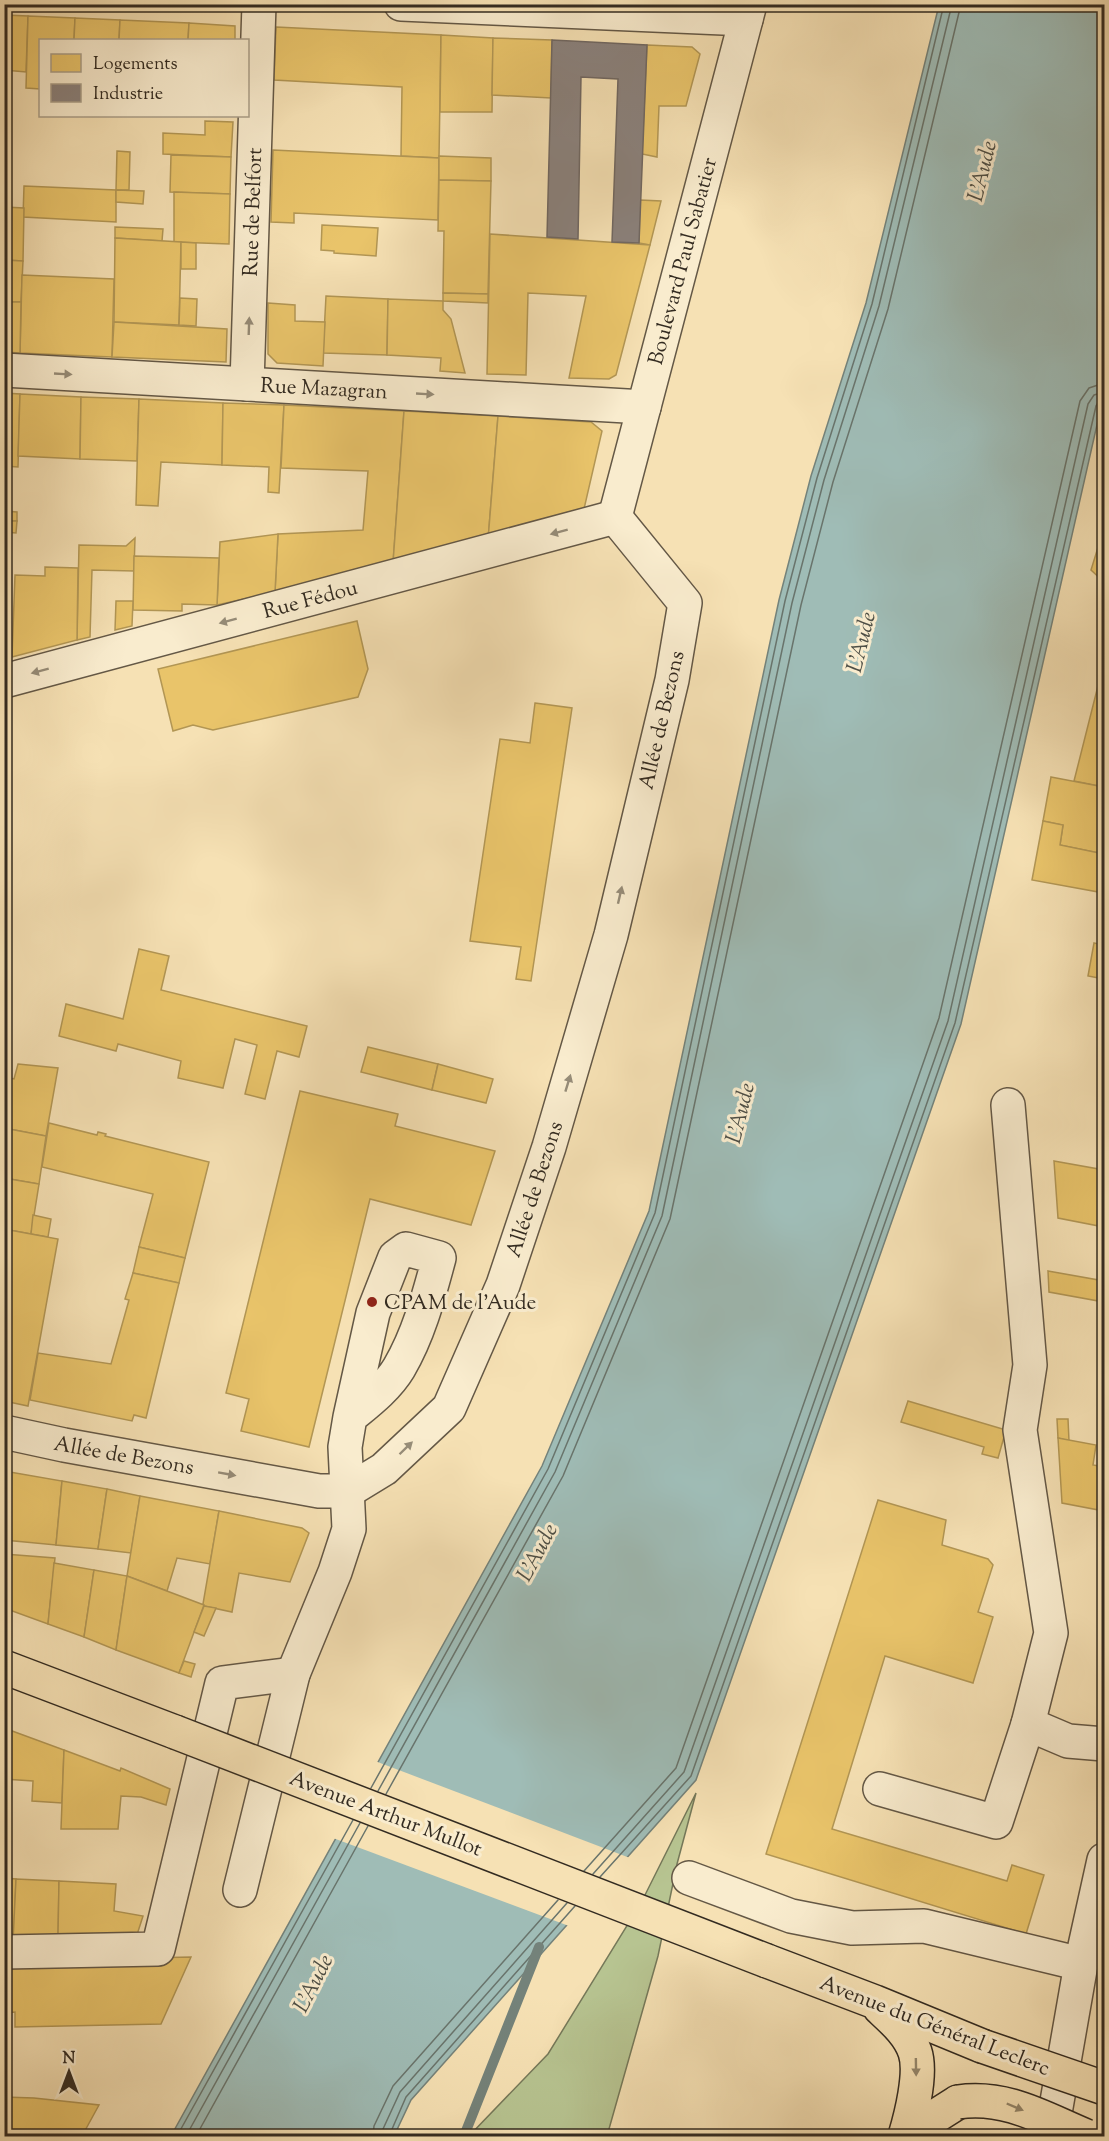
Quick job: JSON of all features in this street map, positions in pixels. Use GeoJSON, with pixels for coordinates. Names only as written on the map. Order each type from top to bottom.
{"type":"FeatureCollection","features":[{"type":"Feature","properties":{"kind":"main road","name":"Avenue Arthur Mullot"},"geometry":{"type":"LineString","coordinates":[[4,1667],[766,1961]]}},
{"type":"Feature","properties":{"kind":"main road","name":"Avenue du Général Leclerc"},"geometry":{"type":"LineString","coordinates":[[766,1961],[982,2046],[1104,2088]]}},
{"type":"Feature","properties":{"kind":"main road"},"geometry":{"type":"LineString","coordinates":[[875,2002],[903,2030],[916,2054],[917,2088],[905,2136]]}},
{"type":"Feature","properties":{"kind":"main road"},"geometry":{"type":"LineString","coordinates":[[905,2136],[958,2102],[976,2099],[1006,2103],[1086,2136]]}},
{"type":"Feature","properties":{"kind":"street","name":"Rue de Belfort"},"geometry":{"type":"LineString","coordinates":[[247,384],[259,4]]}},
{"type":"Feature","properties":{"kind":"street"},"geometry":{"type":"LineString","coordinates":[[401,4],[748,12]]}},
{"type":"Feature","properties":{"kind":"street","name":"Boulevard Paul Sabatier"},"geometry":{"type":"LineString","coordinates":[[615,517],[748,12]]}},
{"type":"Feature","properties":{"kind":"street","name":"Rue Mazagran"},"geometry":{"type":"LineString","coordinates":[[4,370],[644,407]]}},
{"type":"Feature","properties":{"kind":"street","name":"Rue Fédou"},"geometry":{"type":"LineString","coordinates":[[4,681],[615,517]]}},
{"type":"Feature","properties":{"kind":"street","name":"Allée de Bezons"},"geometry":{"type":"LineString","coordinates":[[4,1432],[319,1491],[348,1491],[384,1469],[449,1408],[503,1285],[549,1147],[608,946],[672,680],[685,603],[615,517]]}},
{"type":"Feature","properties":{"kind":"street"},"geometry":{"type":"LineString","coordinates":[[880,1789],[996,1822],[1028,1724],[1051,1633],[1020,1430],[1030,1365],[1008,1105]]}},
{"type":"Feature","properties":{"kind":"street"},"geometry":{"type":"LineString","coordinates":[[240,1890],[293,1674],[335,1572],[349,1529],[345,1448],[350,1417]]}},
{"type":"Feature","properties":{"kind":"street"},"geometry":{"type":"LineString","coordinates":[[4,1952],[159,1949],[222,1683],[293,1674]]}},
{"type":"Feature","properties":{"kind":"street"},"geometry":{"type":"LineString","coordinates":[[1028,1724],[1068,1741],[1104,1744]]}},
{"type":"Feature","properties":{"kind":"street"},"geometry":{"type":"LineString","coordinates":[[1051,2136],[1082,1964],[1104,1860]]}},
{"type":"Feature","properties":{"kind":"street"},"geometry":{"type":"LineString","coordinates":[[689,1878],[791,1916],[852,1928],[924,1926],[1082,1964]]}},
{"type":"Feature","properties":{"kind":"green space"},"geometry":{"type":"Polygon","coordinates":[[[696,1793],[677,1864],[658,1956],[607,2136],[469,2136],[548,2054],[641,1903],[696,1793]]]}},
{"type":"Feature","properties":{"kind":"water","name":"L'Aude"},"geometry":{"type":"Polygon","coordinates":[[[939,5],[1104,5],[1104,394],[961,1024],[696,1780],[411,2100],[394,2136],[171,2136],[542,1466],[649,1211],[779,600],[811,476],[866,303],[939,5]]]}},
{"type":"Feature","properties":{"kind":"pier"},"geometry":{"type":"Polygon","coordinates":[[[375,1761],[630,1858],[569,1926],[333,1838],[375,1761]]]}},
{"type":"Feature","properties":{"kind":"building: Logements"},"geometry":{"type":"Polygon","coordinates":[[[4,15],[28,16],[26,72],[4,70],[4,15]]]}},
{"type":"Feature","properties":{"kind":"building: Logements"},"geometry":{"type":"Polygon","coordinates":[[[28,16],[75,18],[74,39],[39,39],[39,89],[26,88],[28,16]]]}},
{"type":"Feature","properties":{"kind":"building: Logements"},"geometry":{"type":"Polygon","coordinates":[[[75,18],[120,20],[119,39],[74,39],[75,18]]]}},
{"type":"Feature","properties":{"kind":"building: Logements"},"geometry":{"type":"Polygon","coordinates":[[[120,20],[189,23],[188,39],[119,39],[120,20]]]}},
{"type":"Feature","properties":{"kind":"building: Logements"},"geometry":{"type":"Polygon","coordinates":[[[189,23],[235,26],[235,39],[188,39],[189,23]]]}},
{"type":"Feature","properties":{"kind":"building: Logements"},"geometry":{"type":"Polygon","coordinates":[[[276,27],[441,35],[439,158],[401,156],[402,87],[274,80],[276,27]]]}},
{"type":"Feature","properties":{"kind":"building: Logements"},"geometry":{"type":"Polygon","coordinates":[[[441,35],[493,38],[492,112],[440,112],[441,35]]]}},
{"type":"Feature","properties":{"kind":"building: Logements"},"geometry":{"type":"Polygon","coordinates":[[[493,38],[552,40],[551,98],[492,95],[493,38]]]}},
{"type":"Feature","properties":{"kind":"building: Logements"},"geometry":{"type":"Polygon","coordinates":[[[647,45],[692,47],[700,54],[686,106],[659,106],[657,157],[642,154],[647,45]]]}},
{"type":"Feature","properties":{"kind":"building: Logements"},"geometry":{"type":"Polygon","coordinates":[[[205,121],[233,122],[231,157],[163,154],[163,133],[205,135],[205,121]]]}},
{"type":"Feature","properties":{"kind":"building: Logements"},"geometry":{"type":"Polygon","coordinates":[[[273,150],[439,158],[438,220],[294,213],[294,223],[271,222],[273,150]]]}},
{"type":"Feature","properties":{"kind":"building: Logements"},"geometry":{"type":"Polygon","coordinates":[[[117,151],[130,152],[129,190],[116,190],[117,151]]]}},
{"type":"Feature","properties":{"kind":"building: Logements"},"geometry":{"type":"Polygon","coordinates":[[[171,155],[231,157],[230,194],[170,192],[171,155]]]}},
{"type":"Feature","properties":{"kind":"building: Logements"},"geometry":{"type":"Polygon","coordinates":[[[439,156],[491,158],[491,181],[439,180],[439,156]]]}},
{"type":"Feature","properties":{"kind":"building: Logements"},"geometry":{"type":"Polygon","coordinates":[[[439,180],[491,181],[488,294],[443,293],[444,231],[438,231],[439,180]]]}},
{"type":"Feature","properties":{"kind":"building: Logements"},"geometry":{"type":"Polygon","coordinates":[[[24,186],[116,190],[116,222],[23,217],[24,186]]]}},
{"type":"Feature","properties":{"kind":"building: Logements"},"geometry":{"type":"Polygon","coordinates":[[[116,190],[144,191],[143,204],[116,202],[116,190]]]}},
{"type":"Feature","properties":{"kind":"building: Logements"},"geometry":{"type":"Polygon","coordinates":[[[174,192],[230,194],[229,244],[174,242],[174,192]]]}},
{"type":"Feature","properties":{"kind":"building: Logements"},"geometry":{"type":"Polygon","coordinates":[[[640,200],[661,201],[650,245],[639,243],[640,200]]]}},
{"type":"Feature","properties":{"kind":"building: Logements"},"geometry":{"type":"Polygon","coordinates":[[[4,207],[24,208],[23,261],[4,260],[4,207]]]}},
{"type":"Feature","properties":{"kind":"building: Logements"},"geometry":{"type":"Polygon","coordinates":[[[322,225],[378,228],[376,256],[321,250],[322,225]]]}},
{"type":"Feature","properties":{"kind":"building: Logements"},"geometry":{"type":"Polygon","coordinates":[[[115,227],[163,229],[162,241],[115,238],[115,227]]]}},
{"type":"Feature","properties":{"kind":"building: Logements"},"geometry":{"type":"Polygon","coordinates":[[[490,234],[650,245],[616,375],[609,379],[569,378],[586,296],[528,293],[526,375],[487,374],[490,234]]]}},
{"type":"Feature","properties":{"kind":"building: Logements"},"geometry":{"type":"Polygon","coordinates":[[[115,238],[181,242],[179,325],[114,322],[115,238]]]}},
{"type":"Feature","properties":{"kind":"building: Logements"},"geometry":{"type":"Polygon","coordinates":[[[181,242],[196,243],[196,269],[181,269],[181,242]]]}},
{"type":"Feature","properties":{"kind":"building: Logements"},"geometry":{"type":"Polygon","coordinates":[[[4,260],[23,261],[21,302],[4,302],[4,260]]]}},
{"type":"Feature","properties":{"kind":"building: Logements"},"geometry":{"type":"Polygon","coordinates":[[[22,275],[114,279],[112,357],[20,353],[22,275]]]}},
{"type":"Feature","properties":{"kind":"building: Logements"},"geometry":{"type":"Polygon","coordinates":[[[443,293],[488,294],[488,303],[443,301],[443,293]]]}},
{"type":"Feature","properties":{"kind":"building: Logements"},"geometry":{"type":"Polygon","coordinates":[[[326,296],[388,299],[387,355],[323,353],[326,296]]]}},
{"type":"Feature","properties":{"kind":"building: Logements"},"geometry":{"type":"Polygon","coordinates":[[[180,298],[197,299],[196,326],[179,325],[180,298]]]}},
{"type":"Feature","properties":{"kind":"building: Logements"},"geometry":{"type":"Polygon","coordinates":[[[388,299],[443,301],[443,310],[451,319],[465,373],[440,371],[441,358],[387,355],[388,299]]]}},
{"type":"Feature","properties":{"kind":"building: Logements"},"geometry":{"type":"Polygon","coordinates":[[[4,302],[21,302],[20,353],[4,352],[4,302]]]}},
{"type":"Feature","properties":{"kind":"building: Logements"},"geometry":{"type":"Polygon","coordinates":[[[268,303],[295,305],[295,321],[325,322],[323,366],[277,363],[268,354],[268,303]]]}},
{"type":"Feature","properties":{"kind":"building: Logements"},"geometry":{"type":"Polygon","coordinates":[[[114,322],[227,329],[226,362],[112,357],[114,322]]]}},
{"type":"Feature","properties":{"kind":"building: Logements"},"geometry":{"type":"Polygon","coordinates":[[[4,393],[20,394],[18,467],[4,466],[4,393]]]}},
{"type":"Feature","properties":{"kind":"building: Logements"},"geometry":{"type":"Polygon","coordinates":[[[20,394],[81,397],[80,459],[18,456],[20,394]]]}},
{"type":"Feature","properties":{"kind":"building: Logements"},"geometry":{"type":"Polygon","coordinates":[[[81,397],[139,399],[137,461],[80,459],[81,397]]]}},
{"type":"Feature","properties":{"kind":"building: Logements"},"geometry":{"type":"Polygon","coordinates":[[[139,399],[223,403],[222,465],[161,462],[158,506],[136,505],[139,399]]]}},
{"type":"Feature","properties":{"kind":"building: Logements"},"geometry":{"type":"Polygon","coordinates":[[[223,403],[284,405],[279,493],[268,492],[269,467],[222,465],[223,403]]]}},
{"type":"Feature","properties":{"kind":"building: Logements"},"geometry":{"type":"Polygon","coordinates":[[[284,405],[404,411],[393,563],[275,592],[278,534],[363,530],[368,471],[281,468],[284,405]]]}},
{"type":"Feature","properties":{"kind":"building: Logements"},"geometry":{"type":"Polygon","coordinates":[[[404,411],[498,416],[488,540],[393,563],[404,411]]]}},
{"type":"Feature","properties":{"kind":"building: Logements"},"geometry":{"type":"Polygon","coordinates":[[[498,416],[591,422],[602,431],[584,509],[488,540],[498,416]]]}},
{"type":"Feature","properties":{"kind":"building: Logements"},"geometry":{"type":"Polygon","coordinates":[[[4,511],[17,512],[17,521],[4,521],[4,511]]]}},
{"type":"Feature","properties":{"kind":"building: Logements"},"geometry":{"type":"Polygon","coordinates":[[[4,521],[17,521],[16,533],[4,532],[4,521]]]}},
{"type":"Feature","properties":{"kind":"building: Logements"},"geometry":{"type":"Polygon","coordinates":[[[278,534],[275,592],[217,605],[220,542],[278,534]]]}},
{"type":"Feature","properties":{"kind":"building: Logements"},"geometry":{"type":"Polygon","coordinates":[[[135,538],[134,571],[92,570],[90,637],[77,640],[79,545],[126,546],[135,538]]]}},
{"type":"Feature","properties":{"kind":"building: Logements"},"geometry":{"type":"Polygon","coordinates":[[[1099,544],[1104,545],[1104,582],[1091,570],[1099,544]]]}},
{"type":"Feature","properties":{"kind":"building: Logements"},"geometry":{"type":"Polygon","coordinates":[[[134,556],[219,558],[217,605],[182,604],[182,611],[133,610],[134,556]]]}},
{"type":"Feature","properties":{"kind":"building: Logements"},"geometry":{"type":"Polygon","coordinates":[[[45,567],[78,568],[77,640],[12,657],[15,575],[45,576],[45,567]]]}},
{"type":"Feature","properties":{"kind":"building: Logements"},"geometry":{"type":"Polygon","coordinates":[[[116,601],[133,601],[132,626],[115,630],[116,601]]]}},
{"type":"Feature","properties":{"kind":"building: Logements"},"geometry":{"type":"Polygon","coordinates":[[[357,621],[368,669],[358,697],[213,730],[193,725],[173,731],[158,669],[357,621]]]}},
{"type":"Feature","properties":{"kind":"building: Logements"},"geometry":{"type":"Polygon","coordinates":[[[1104,662],[1104,787],[1074,781],[1104,662]]]}},
{"type":"Feature","properties":{"kind":"building: Logements"},"geometry":{"type":"Polygon","coordinates":[[[535,703],[572,708],[531,981],[516,979],[521,947],[470,941],[500,739],[530,743],[535,703]]]}},
{"type":"Feature","properties":{"kind":"building: Logements"},"geometry":{"type":"Polygon","coordinates":[[[1051,777],[1104,787],[1104,854],[1060,845],[1063,825],[1043,821],[1051,777]]]}},
{"type":"Feature","properties":{"kind":"building: Logements"},"geometry":{"type":"Polygon","coordinates":[[[1043,821],[1063,825],[1060,845],[1104,854],[1104,893],[1032,880],[1043,821]]]}},
{"type":"Feature","properties":{"kind":"building: Logements"},"geometry":{"type":"Polygon","coordinates":[[[1094,943],[1104,945],[1104,979],[1088,976],[1094,943]]]}},
{"type":"Feature","properties":{"kind":"building: Logements"},"geometry":{"type":"Polygon","coordinates":[[[139,949],[169,956],[161,990],[307,1026],[299,1057],[277,1051],[265,1099],[245,1094],[257,1045],[235,1039],[223,1088],[178,1078],[181,1061],[118,1044],[116,1051],[59,1036],[66,1004],[123,1019],[139,949]]]}},
{"type":"Feature","properties":{"kind":"building: Logements"},"geometry":{"type":"Polygon","coordinates":[[[368,1047],[438,1064],[432,1090],[361,1072],[368,1047]]]}},
{"type":"Feature","properties":{"kind":"building: Logements"},"geometry":{"type":"Polygon","coordinates":[[[18,1064],[58,1068],[46,1136],[4,1128],[4,1077],[14,1079],[18,1064]]]}},
{"type":"Feature","properties":{"kind":"building: Logements"},"geometry":{"type":"Polygon","coordinates":[[[438,1064],[493,1079],[486,1103],[432,1090],[438,1064]]]}},
{"type":"Feature","properties":{"kind":"building: Logements"},"geometry":{"type":"Polygon","coordinates":[[[300,1091],[398,1114],[395,1126],[495,1151],[471,1225],[370,1199],[309,1447],[241,1431],[249,1399],[226,1393],[300,1091]]]}},
{"type":"Feature","properties":{"kind":"building: Logements"},"geometry":{"type":"Polygon","coordinates":[[[49,1123],[97,1135],[98,1132],[106,1134],[105,1136],[209,1162],[185,1258],[139,1247],[153,1194],[42,1167],[49,1123]]]}},
{"type":"Feature","properties":{"kind":"building: Logements"},"geometry":{"type":"Polygon","coordinates":[[[4,1128],[46,1136],[39,1184],[4,1178],[4,1128]]]}},
{"type":"Feature","properties":{"kind":"building: Logements"},"geometry":{"type":"Polygon","coordinates":[[[1054,1161],[1104,1170],[1104,1227],[1058,1218],[1054,1161]]]}},
{"type":"Feature","properties":{"kind":"building: Logements"},"geometry":{"type":"Polygon","coordinates":[[[4,1178],[39,1184],[31,1234],[4,1229],[4,1178]]]}},
{"type":"Feature","properties":{"kind":"building: Logements"},"geometry":{"type":"Polygon","coordinates":[[[33,1215],[51,1219],[48,1237],[31,1234],[33,1215]]]}},
{"type":"Feature","properties":{"kind":"building: Logements"},"geometry":{"type":"Polygon","coordinates":[[[4,1229],[58,1239],[28,1406],[4,1401],[4,1285],[7,1271],[4,1271],[4,1229]]]}},
{"type":"Feature","properties":{"kind":"building: Logements"},"geometry":{"type":"Polygon","coordinates":[[[139,1247],[185,1258],[179,1283],[133,1273],[139,1247]]]}},
{"type":"Feature","properties":{"kind":"building: Logements"},"geometry":{"type":"Polygon","coordinates":[[[1048,1271],[1104,1281],[1104,1302],[1049,1292],[1048,1271]]]}},
{"type":"Feature","properties":{"kind":"building: Logements"},"geometry":{"type":"Polygon","coordinates":[[[133,1273],[179,1283],[146,1418],[134,1415],[132,1421],[30,1400],[38,1353],[111,1364],[129,1300],[125,1299],[133,1273]]]}},
{"type":"Feature","properties":{"kind":"building: Logements"},"geometry":{"type":"Polygon","coordinates":[[[908,1401],[1006,1430],[998,1458],[982,1454],[984,1447],[901,1422],[908,1401]]]}},
{"type":"Feature","properties":{"kind":"building: Logements"},"geometry":{"type":"Polygon","coordinates":[[[1057,1419],[1068,1419],[1069,1441],[1058,1438],[1057,1419]]]}},
{"type":"Feature","properties":{"kind":"building: Logements"},"geometry":{"type":"Polygon","coordinates":[[[1058,1438],[1096,1445],[1093,1465],[1104,1467],[1104,1511],[1062,1503],[1058,1438]]]}},
{"type":"Feature","properties":{"kind":"building: Logements"},"geometry":{"type":"Polygon","coordinates":[[[4,1471],[62,1481],[56,1545],[4,1540],[4,1471]]]}},
{"type":"Feature","properties":{"kind":"building: Logements"},"geometry":{"type":"Polygon","coordinates":[[[62,1481],[107,1489],[98,1549],[56,1545],[62,1481]]]}},
{"type":"Feature","properties":{"kind":"building: Logements"},"geometry":{"type":"Polygon","coordinates":[[[107,1489],[140,1496],[131,1553],[98,1549],[107,1489]]]}},
{"type":"Feature","properties":{"kind":"building: Logements"},"geometry":{"type":"Polygon","coordinates":[[[140,1496],[219,1511],[210,1564],[177,1558],[167,1591],[127,1576],[140,1496]]]}},
{"type":"Feature","properties":{"kind":"building: Logements"},"geometry":{"type":"Polygon","coordinates":[[[878,1500],[946,1520],[942,1545],[988,1559],[993,1565],[978,1612],[993,1617],[973,1683],[885,1656],[832,1829],[1007,1881],[1012,1865],[1044,1875],[1026,1934],[766,1854],[878,1500]]]}},
{"type":"Feature","properties":{"kind":"building: Logements"},"geometry":{"type":"Polygon","coordinates":[[[219,1511],[302,1528],[309,1533],[290,1582],[239,1573],[232,1612],[203,1604],[219,1511]]]}},
{"type":"Feature","properties":{"kind":"building: Logements"},"geometry":{"type":"Polygon","coordinates":[[[4,1554],[55,1558],[48,1624],[4,1608],[4,1554]]]}},
{"type":"Feature","properties":{"kind":"building: Logements"},"geometry":{"type":"Polygon","coordinates":[[[54,1563],[94,1570],[84,1637],[48,1624],[54,1563]]]}},
{"type":"Feature","properties":{"kind":"building: Logements"},"geometry":{"type":"Polygon","coordinates":[[[94,1570],[127,1576],[116,1650],[84,1637],[94,1570]]]}},
{"type":"Feature","properties":{"kind":"building: Logements"},"geometry":{"type":"Polygon","coordinates":[[[127,1576],[204,1605],[179,1673],[116,1650],[127,1576]]]}},
{"type":"Feature","properties":{"kind":"building: Logements"},"geometry":{"type":"Polygon","coordinates":[[[204,1606],[216,1608],[204,1636],[194,1632],[204,1606]]]}},
{"type":"Feature","properties":{"kind":"building: Logements"},"geometry":{"type":"Polygon","coordinates":[[[184,1661],[195,1664],[191,1677],[179,1673],[184,1661]]]}},
{"type":"Feature","properties":{"kind":"building: Logements"},"geometry":{"type":"Polygon","coordinates":[[[4,1728],[64,1750],[62,1803],[32,1801],[33,1781],[4,1779],[4,1728]]]}},
{"type":"Feature","properties":{"kind":"building: Logements"},"geometry":{"type":"Polygon","coordinates":[[[64,1750],[120,1771],[121,1768],[170,1789],[166,1805],[141,1797],[121,1796],[118,1829],[61,1829],[64,1750]]]}},
{"type":"Feature","properties":{"kind":"building: Logements"},"geometry":{"type":"Polygon","coordinates":[[[4,1878],[16,1879],[14,1934],[4,1934],[4,1878]]]}},
{"type":"Feature","properties":{"kind":"building: Logements"},"geometry":{"type":"Polygon","coordinates":[[[16,1879],[59,1881],[58,1940],[13,1941],[16,1879]]]}},
{"type":"Feature","properties":{"kind":"building: Logements"},"geometry":{"type":"Polygon","coordinates":[[[59,1881],[116,1884],[114,1911],[143,1916],[135,1941],[58,1935],[59,1881]]]}},
{"type":"Feature","properties":{"kind":"building: Logements"},"geometry":{"type":"Polygon","coordinates":[[[191,1957],[161,2024],[15,2027],[15,2012],[4,2013],[4,1961],[191,1957]]]}},
{"type":"Feature","properties":{"kind":"building: Logements"},"geometry":{"type":"Polygon","coordinates":[[[4,2097],[99,2105],[82,2136],[4,2136],[4,2097]]]}},
{"type":"Feature","properties":{"kind":"building: Industrie"},"geometry":{"type":"Polygon","coordinates":[[[552,40],[647,45],[639,243],[612,242],[618,79],[581,77],[578,239],[547,237],[552,40]]]}},
{"type":"Feature","properties":{"kind":"waterway"},"geometry":{"type":"LineString","coordinates":[[464,2136],[539,1947]]}},
{"type":"Feature","properties":{"kind":"place","name":"CPAM de l'Aude"},"geometry":{"type":"Point","coordinates":[372,1302]}}]}
